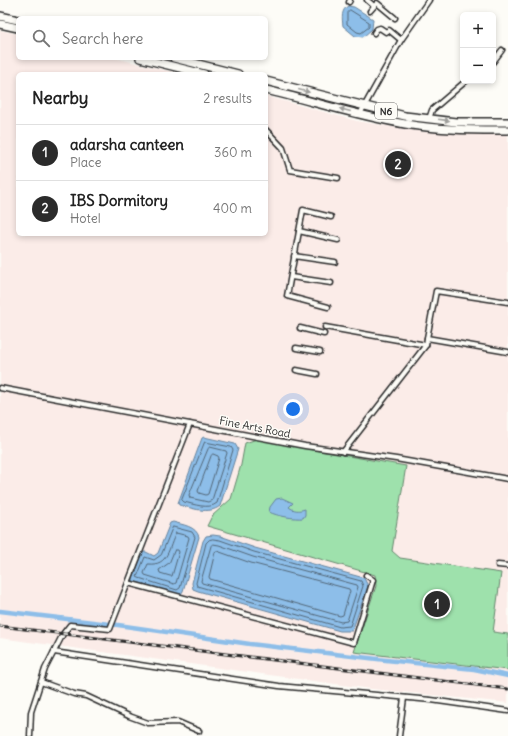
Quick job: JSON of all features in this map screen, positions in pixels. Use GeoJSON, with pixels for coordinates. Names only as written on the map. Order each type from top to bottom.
{"type":"FeatureCollection","features":[{"type":"Feature","properties":{"kind":"highway"},"geometry":{"type":"LineString","coordinates":[[0,16],[16,20]]}},
{"type":"Feature","properties":{"kind":"highway"},"geometry":{"type":"LineString","coordinates":[[0,24],[16,28]]}},
{"type":"Feature","properties":{"kind":"highway"},"geometry":{"type":"LineString","coordinates":[[148,60],[196,72]]}},
{"type":"Feature","properties":{"kind":"highway"},"geometry":{"type":"LineString","coordinates":[[182,60],[230,72]]}},
{"type":"Feature","properties":{"kind":"highway","name":"N6"},"geometry":{"type":"LineString","coordinates":[[268,82],[405,116],[456,122],[508,122]]}},
{"type":"Feature","properties":{"kind":"highway","name":"N6"},"geometry":{"type":"LineString","coordinates":[[268,91],[405,124],[456,130],[508,130]]}},
{"type":"Feature","properties":{"kind":"street"},"geometry":{"type":"LineString","coordinates":[[367,0],[377,3],[395,18]]}},
{"type":"Feature","properties":{"kind":"street"},"geometry":{"type":"LineString","coordinates":[[360,114],[401,40],[429,0]]}},
{"type":"Feature","properties":{"kind":"street"},"geometry":{"type":"LineString","coordinates":[[370,11],[377,3]]}},
{"type":"Feature","properties":{"kind":"street"},"geometry":{"type":"LineString","coordinates":[[374,33],[380,28],[386,32],[389,30],[401,40]]}},
{"type":"Feature","properties":{"kind":"street"},"geometry":{"type":"LineString","coordinates":[[496,58],[502,50]]}},
{"type":"Feature","properties":{"kind":"street"},"geometry":{"type":"LineString","coordinates":[[428,118],[432,110],[462,84]]}},
{"type":"Feature","properties":{"kind":"street"},"geometry":{"type":"LineString","coordinates":[[268,132],[283,148],[290,170],[338,178]]}},
{"type":"Feature","properties":{"kind":"street"},"geometry":{"type":"LineString","coordinates":[[328,307],[288,296],[303,210],[331,217]]}},
{"type":"Feature","properties":{"kind":"street"},"geometry":{"type":"LineString","coordinates":[[299,231],[338,240]]}},
{"type":"Feature","properties":{"kind":"street"},"geometry":{"type":"LineString","coordinates":[[294,256],[335,262]]}},
{"type":"Feature","properties":{"kind":"street"},"geometry":{"type":"LineString","coordinates":[[291,277],[331,283]]}},
{"type":"Feature","properties":{"kind":"street"},"geometry":{"type":"LineString","coordinates":[[343,452],[426,345],[436,292],[508,302]]}},
{"type":"Feature","properties":{"kind":"street"},"geometry":{"type":"LineString","coordinates":[[325,327],[426,345]]}},
{"type":"Feature","properties":{"kind":"street"},"geometry":{"type":"LineString","coordinates":[[300,328],[324,334]]}},
{"type":"Feature","properties":{"kind":"street"},"geometry":{"type":"LineString","coordinates":[[427,338],[508,352]]}},
{"type":"Feature","properties":{"kind":"street"},"geometry":{"type":"LineString","coordinates":[[296,348],[320,352]]}},
{"type":"Feature","properties":{"kind":"street"},"geometry":{"type":"LineString","coordinates":[[296,370],[317,374]]}},
{"type":"Feature","properties":{"kind":"street","name":"Fine Arts Road"},"geometry":{"type":"LineString","coordinates":[[0,388],[343,452],[396,459],[508,479]]}},
{"type":"Feature","properties":{"kind":"street"},"geometry":{"type":"LineString","coordinates":[[30,736],[31,712],[45,669],[63,634],[70,625],[110,629],[190,424]]}},
{"type":"Feature","properties":{"kind":"street"},"geometry":{"type":"LineString","coordinates":[[498,565],[508,566]]}},
{"type":"Feature","properties":{"kind":"street"},"geometry":{"type":"LineString","coordinates":[[128,583],[354,643],[373,580],[366,575]]}},
{"type":"Feature","properties":{"kind":"street"},"geometry":{"type":"LineString","coordinates":[[54,652],[279,686],[404,698],[508,711]]}},
{"type":"Feature","properties":{"kind":"street"},"geometry":{"type":"LineString","coordinates":[[41,682],[74,694],[86,696],[128,716],[148,723],[178,722],[200,732]]}},
{"type":"Feature","properties":{"kind":"street"},"geometry":{"type":"LineString","coordinates":[[398,736],[404,698]]}},
{"type":"Feature","properties":{"kind":"shaded area"},"geometry":{"type":"Polygon","coordinates":[[[0,30],[16,34],[16,60],[123,60],[173,72],[16,72],[16,236],[268,236],[268,97],[357,121],[425,132],[508,134],[508,703],[372,689],[0,638],[0,30]]]}},
{"type":"Feature","properties":{"kind":"green space"},"geometry":{"type":"Polygon","coordinates":[[[257,439],[406,466],[392,551],[400,558],[501,573],[493,632],[508,634],[508,670],[354,652],[376,586],[375,575],[207,526],[212,516],[231,499],[241,465],[245,443],[257,439]]]}},
{"type":"Feature","properties":{"kind":"water"},"geometry":{"type":"Polygon","coordinates":[[[348,6],[354,7],[373,19],[372,29],[363,37],[355,36],[343,26],[343,12],[348,6]]]}},
{"type":"Feature","properties":{"kind":"water"},"geometry":{"type":"Polygon","coordinates":[[[204,437],[235,444],[238,449],[220,506],[211,510],[195,509],[179,505],[178,503],[202,438],[204,437]]]}},
{"type":"Feature","properties":{"kind":"water"},"geometry":{"type":"Polygon","coordinates":[[[282,498],[293,503],[289,507],[293,509],[305,509],[305,515],[303,518],[286,517],[269,512],[270,507],[276,499],[282,498]]]}},
{"type":"Feature","properties":{"kind":"water"},"geometry":{"type":"Polygon","coordinates":[[[173,522],[192,528],[199,537],[181,594],[133,581],[143,552],[154,556],[158,553],[170,523],[173,522]]]}},
{"type":"Feature","properties":{"kind":"water"},"geometry":{"type":"Polygon","coordinates":[[[213,535],[364,578],[368,586],[352,631],[340,631],[193,589],[192,583],[203,541],[206,536],[213,535]]]}},
{"type":"Feature","properties":{"kind":"waterway"},"geometry":{"type":"LineString","coordinates":[[0,611],[118,625],[250,644],[474,669],[508,676]]}},
{"type":"Feature","properties":{"kind":"railway"},"geometry":{"type":"LineString","coordinates":[[0,626],[508,689]]}},
{"type":"Feature","properties":{"kind":"place","name":"IBS Dormitory"},"geometry":{"type":"Point","coordinates":[398,164]}},
{"type":"Feature","properties":{"kind":"place","name":"adarsha canteen"},"geometry":{"type":"Point","coordinates":[437,604]}}]}
